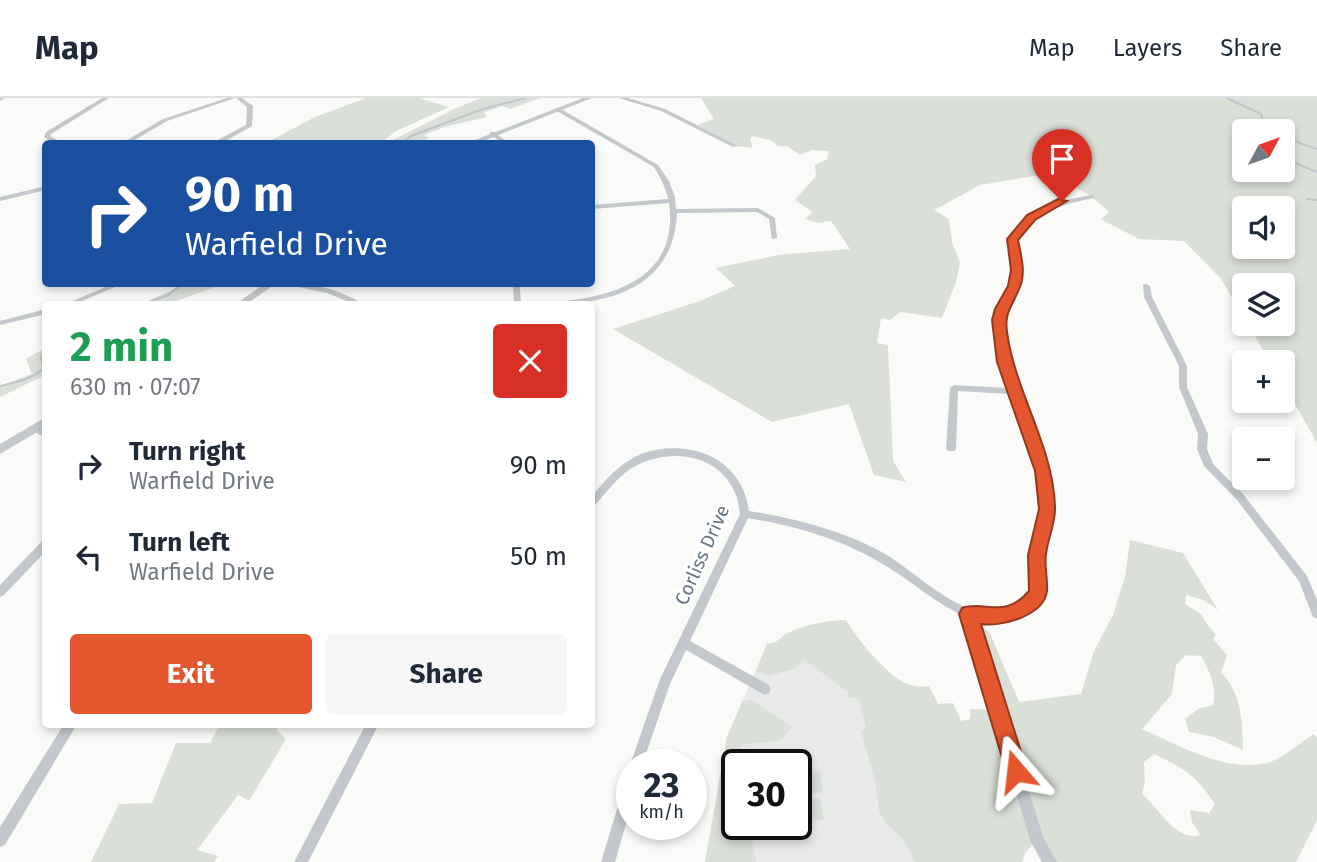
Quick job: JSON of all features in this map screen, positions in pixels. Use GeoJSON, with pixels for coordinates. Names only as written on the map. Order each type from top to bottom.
{"type":"FeatureCollection","features":[{"type":"Feature","properties":{"kind":"street"},"geometry":{"type":"LineString","coordinates":[[54,140],[47,137],[48,133],[106,98]]}},
{"type":"Feature","properties":{"kind":"street"},"geometry":{"type":"LineString","coordinates":[[130,140],[165,120],[232,98]]}},
{"type":"Feature","properties":{"kind":"street"},"geometry":{"type":"LineString","coordinates":[[222,140],[249,126],[250,106],[239,98]]}},
{"type":"Feature","properties":{"kind":"street"},"geometry":{"type":"LineString","coordinates":[[478,140],[589,98]]}},
{"type":"Feature","properties":{"kind":"street"},"geometry":{"type":"LineString","coordinates":[[622,98],[663,110],[735,146]]}},
{"type":"Feature","properties":{"kind":"street"},"geometry":{"type":"LineString","coordinates":[[559,110],[656,166],[666,179],[674,211],[675,227],[651,270],[635,284],[593,298],[574,301]]}},
{"type":"Feature","properties":{"kind":"street"},"geometry":{"type":"LineString","coordinates":[[492,134],[501,140]]}},
{"type":"Feature","properties":{"kind":"street"},"geometry":{"type":"LineString","coordinates":[[0,199],[42,189]]}},
{"type":"Feature","properties":{"kind":"street"},"geometry":{"type":"LineString","coordinates":[[745,514],[818,528],[878,555],[928,592],[968,614],[994,618],[1009,615],[1031,602],[1038,594],[1037,555],[1047,509],[1043,471],[1003,356],[999,320],[1001,309],[1014,286],[1017,270],[1013,239],[1031,218],[1047,208],[1062,201],[1092,197]]}},
{"type":"Feature","properties":{"kind":"street"},"geometry":{"type":"LineString","coordinates":[[595,207],[673,201]]}},
{"type":"Feature","properties":{"kind":"street"},"geometry":{"type":"LineString","coordinates":[[674,211],[745,209],[765,212],[772,218],[774,238]]}},
{"type":"Feature","properties":{"kind":"street"},"geometry":{"type":"LineString","coordinates":[[1146,286],[1148,297],[1183,366],[1183,387],[1203,434],[1202,449],[1209,466],[1240,497],[1303,579],[1317,614]]}},
{"type":"Feature","properties":{"kind":"street"},"geometry":{"type":"LineString","coordinates":[[76,301],[111,287]]}},
{"type":"Feature","properties":{"kind":"street"},"geometry":{"type":"LineString","coordinates":[[245,301],[266,287]]}},
{"type":"Feature","properties":{"kind":"street"},"geometry":{"type":"LineString","coordinates":[[308,287],[329,291],[352,301]]}},
{"type":"Feature","properties":{"kind":"street"},"geometry":{"type":"LineString","coordinates":[[516,287],[518,301]]}},
{"type":"Feature","properties":{"kind":"street"},"geometry":{"type":"LineString","coordinates":[[0,323],[42,313]]}},
{"type":"Feature","properties":{"kind":"street"},"geometry":{"type":"LineString","coordinates":[[951,449],[954,388],[1014,391]]}},
{"type":"Feature","properties":{"kind":"street"},"geometry":{"type":"LineString","coordinates":[[0,450],[42,423]]}},
{"type":"Feature","properties":{"kind":"street"},"geometry":{"type":"LineString","coordinates":[[34,428],[42,433]]}},
{"type":"Feature","properties":{"kind":"street","name":"Corliss Drive"},"geometry":{"type":"LineString","coordinates":[[595,499],[626,467],[648,456],[688,453],[713,460],[728,471],[744,499],[745,514],[652,712],[641,749]]}},
{"type":"Feature","properties":{"kind":"street"},"geometry":{"type":"LineString","coordinates":[[0,592],[42,548]]}},
{"type":"Feature","properties":{"kind":"street"},"geometry":{"type":"LineString","coordinates":[[968,614],[1037,839],[1050,862]]}},
{"type":"Feature","properties":{"kind":"street"},"geometry":{"type":"LineString","coordinates":[[683,643],[765,689]]}},
{"type":"Feature","properties":{"kind":"street"},"geometry":{"type":"LineString","coordinates":[[0,840],[69,728]]}},
{"type":"Feature","properties":{"kind":"street"},"geometry":{"type":"LineString","coordinates":[[301,862],[371,728]]}},
{"type":"Feature","properties":{"kind":"street"},"geometry":{"type":"LineString","coordinates":[[608,862],[616,835]]}},
{"type":"Feature","properties":{"kind":"shaded area"},"geometry":{"type":"Polygon","coordinates":[[[366,98],[419,98],[449,107],[396,131],[384,140],[272,140],[315,117],[366,98]]]}},
{"type":"Feature","properties":{"kind":"shaded area"},"geometry":{"type":"Polygon","coordinates":[[[482,98],[540,98],[510,109],[503,106],[484,112],[487,117],[444,127],[424,135],[429,138],[424,140],[393,140],[482,98]]]}},
{"type":"Feature","properties":{"kind":"shaded area"},"geometry":{"type":"Polygon","coordinates":[[[701,98],[1317,98],[1317,443],[1295,404],[1295,350],[1263,350],[1255,336],[1295,336],[1295,273],[1232,273],[1232,298],[1221,279],[1184,241],[1139,239],[1106,222],[1101,219],[1109,212],[1092,197],[1052,173],[980,185],[934,210],[949,219],[952,243],[960,262],[956,282],[942,318],[901,312],[890,320],[881,318],[877,343],[888,345],[893,461],[906,482],[874,475],[849,404],[772,422],[613,329],[700,301],[735,286],[716,268],[778,255],[850,249],[831,221],[818,223],[805,219],[812,212],[795,200],[816,176],[815,165],[827,159],[829,151],[812,150],[800,155],[787,146],[778,146],[770,140],[752,136],[750,140],[753,148],[735,146],[698,125],[714,119],[701,98]]]}},
{"type":"Feature","properties":{"kind":"shaded area"},"geometry":{"type":"Polygon","coordinates":[[[215,287],[176,301],[148,301],[177,288],[215,287]]]}},
{"type":"Feature","properties":{"kind":"shaded area"},"geometry":{"type":"Polygon","coordinates":[[[42,350],[42,376],[0,397],[0,386],[32,374],[26,359],[42,350]]]}},
{"type":"Feature","properties":{"kind":"shaded area"},"geometry":{"type":"Polygon","coordinates":[[[1130,540],[1183,553],[1218,610],[1203,600],[1186,595],[1185,604],[1201,614],[1216,634],[1213,639],[1227,655],[1221,672],[1237,698],[1243,750],[1214,737],[1189,732],[1185,719],[1198,709],[1213,705],[1212,680],[1201,656],[1186,655],[1176,665],[1172,694],[1142,729],[1203,756],[1251,765],[1279,758],[1313,734],[1317,738],[1317,820],[1296,862],[1050,862],[1037,840],[1025,853],[1022,862],[915,862],[903,839],[879,812],[876,784],[861,731],[866,728],[859,699],[846,697],[849,693],[804,659],[796,668],[769,676],[756,671],[767,644],[807,626],[846,620],[865,646],[899,680],[910,685],[929,686],[938,704],[953,703],[961,721],[970,719],[970,709],[992,710],[971,623],[989,631],[1019,702],[1081,694],[1094,651],[1113,615],[1125,577],[1130,540]],[[1154,754],[1144,762],[1145,782],[1142,794],[1183,834],[1200,835],[1192,822],[1190,810],[1209,813],[1215,804],[1196,780],[1154,754]]]}},
{"type":"Feature","properties":{"kind":"shaded area"},"geometry":{"type":"Polygon","coordinates":[[[794,639],[828,653],[974,862],[705,862],[721,771],[721,840],[812,840],[812,749],[725,749],[727,737],[767,644],[794,639]]]}},
{"type":"Feature","properties":{"kind":"shaded area"},"geometry":{"type":"Polygon","coordinates":[[[750,699],[792,727],[782,740],[741,745],[741,749],[725,749],[727,737],[742,702],[750,699]]]}},
{"type":"Feature","properties":{"kind":"shaded area"},"geometry":{"type":"Polygon","coordinates":[[[218,728],[278,728],[277,730],[286,739],[249,801],[238,795],[197,850],[218,856],[214,862],[91,862],[119,804],[152,803],[176,743],[210,743],[218,728]]]}},
{"type":"Feature","properties":{"kind":"shaded area"},"geometry":{"type":"Polygon","coordinates":[[[721,771],[721,840],[752,840],[756,862],[705,862],[721,771]]]}},
{"type":"Feature","properties":{"kind":"shaded area"},"geometry":{"type":"Polygon","coordinates":[[[820,771],[823,793],[812,793],[812,772],[820,771]]]}},
{"type":"Feature","properties":{"kind":"shaded area"},"geometry":{"type":"Polygon","coordinates":[[[812,798],[820,798],[824,820],[812,820],[812,798]]]}},
{"type":"Feature","properties":{"kind":"waterway"},"geometry":{"type":"LineString","coordinates":[[406,140],[483,109],[525,98]]}},
{"type":"Feature","properties":{"kind":"waterway"},"geometry":{"type":"LineString","coordinates":[[1227,98],[1261,114],[1262,119]]}},
{"type":"Feature","properties":{"kind":"waterway"},"geometry":{"type":"LineString","coordinates":[[1295,141],[1317,149]]}},
{"type":"Feature","properties":{"kind":"waterway"},"geometry":{"type":"LineString","coordinates":[[1295,163],[1317,172]]}},
{"type":"Feature","properties":{"kind":"waterway"},"geometry":{"type":"LineString","coordinates":[[1307,199],[1317,200]]}},
{"type":"Feature","properties":{"kind":"waterway"},"geometry":{"type":"LineString","coordinates":[[152,301],[168,295],[178,287]]}},
{"type":"Feature","properties":{"kind":"waterway"},"geometry":{"type":"LineString","coordinates":[[42,356],[42,363]]}},
{"type":"Feature","properties":{"kind":"waterway"},"geometry":{"type":"LineString","coordinates":[[0,386],[23,380],[42,370]]}},
{"type":"Feature","properties":{"kind":"route"},"geometry":{"type":"LineString","coordinates":[[1016,771],[968,614],[994,618],[1009,615],[1031,602],[1038,594],[1037,555],[1047,509],[1043,471],[1004,362],[999,320],[1001,309],[1014,286],[1017,270],[1013,239],[1031,218],[1062,201]]}}]}
